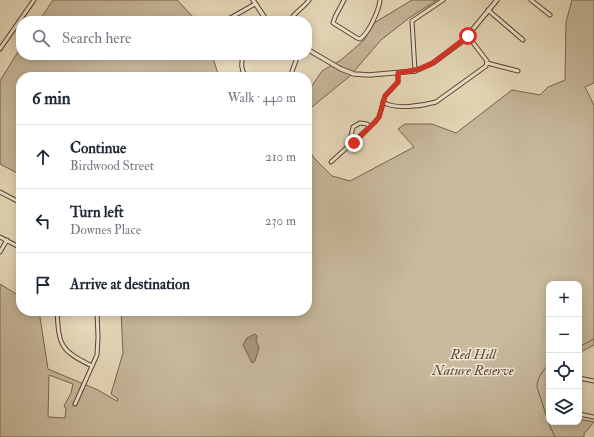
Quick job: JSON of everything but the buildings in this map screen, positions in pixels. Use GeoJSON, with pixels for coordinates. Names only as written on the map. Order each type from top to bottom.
{"type":"FeatureCollection","features":[{"type":"Feature","properties":{"kind":"street"},"geometry":{"type":"LineString","coordinates":[[23,16],[34,0]]}},
{"type":"Feature","properties":{"kind":"street"},"geometry":{"type":"LineString","coordinates":[[294,16],[306,5],[309,0]]}},
{"type":"Feature","properties":{"kind":"street"},"geometry":{"type":"LineString","coordinates":[[344,0],[333,22],[360,39],[365,34],[378,12],[380,0]]}},
{"type":"Feature","properties":{"kind":"street"},"geometry":{"type":"LineString","coordinates":[[415,70],[412,21],[443,0]]}},
{"type":"Feature","properties":{"kind":"street"},"geometry":{"type":"LineString","coordinates":[[312,52],[339,67],[361,75],[398,73],[415,70],[433,63],[468,36],[497,0]]}},
{"type":"Feature","properties":{"kind":"street"},"geometry":{"type":"LineString","coordinates":[[531,0],[550,15]]}},
{"type":"Feature","properties":{"kind":"street"},"geometry":{"type":"LineString","coordinates":[[233,16],[254,2],[263,16]]}},
{"type":"Feature","properties":{"kind":"street"},"geometry":{"type":"LineString","coordinates":[[488,10],[523,40]]}},
{"type":"Feature","properties":{"kind":"street"},"geometry":{"type":"LineString","coordinates":[[0,49],[16,26]]}},
{"type":"Feature","properties":{"kind":"street"},"geometry":{"type":"LineString","coordinates":[[468,36],[487,63],[518,71]]}},
{"type":"Feature","properties":{"kind":"street"},"geometry":{"type":"LineString","coordinates":[[242,60],[241,67],[244,72]]}},
{"type":"Feature","properties":{"kind":"street"},"geometry":{"type":"LineString","coordinates":[[292,72],[296,60]]}},
{"type":"Feature","properties":{"kind":"street"},"geometry":{"type":"LineString","coordinates":[[383,102],[397,107],[436,102],[486,66],[487,63]]}},
{"type":"Feature","properties":{"kind":"street"},"geometry":{"type":"LineString","coordinates":[[331,162],[354,143],[379,117],[385,96],[398,82],[398,73]]}},
{"type":"Feature","properties":{"kind":"street"},"geometry":{"type":"LineString","coordinates":[[354,143],[351,136],[353,128],[360,123],[367,124],[370,127]]}},
{"type":"Feature","properties":{"kind":"street"},"geometry":{"type":"LineString","coordinates":[[0,192],[16,200]]}},
{"type":"Feature","properties":{"kind":"street"},"geometry":{"type":"LineString","coordinates":[[0,237],[16,245]]}},
{"type":"Feature","properties":{"kind":"street"},"geometry":{"type":"LineString","coordinates":[[0,252],[6,240]]}},
{"type":"Feature","properties":{"kind":"street"},"geometry":{"type":"LineString","coordinates":[[58,316],[59,335],[64,348],[69,354],[92,366]]}},
{"type":"Feature","properties":{"kind":"street"},"geometry":{"type":"LineString","coordinates":[[74,404],[97,355],[97,316]]}},
{"type":"Feature","properties":{"kind":"street"},"geometry":{"type":"LineString","coordinates":[[582,379],[594,381]]}},
{"type":"Feature","properties":{"kind":"street"},"geometry":{"type":"LineString","coordinates":[[582,415],[594,417]]}},
{"type":"Feature","properties":{"kind":"green space"},"geometry":{"type":"Polygon","coordinates":[[[53,0],[177,0],[192,16],[42,16],[53,0]]]}},
{"type":"Feature","properties":{"kind":"green space"},"geometry":{"type":"Polygon","coordinates":[[[412,0],[437,0],[409,18],[381,40],[350,76],[312,107],[312,86],[322,71],[341,60],[364,40],[374,23],[412,0]]]}},
{"type":"Feature","properties":{"kind":"green space","name":"Red Hill Nature Reserve"},"geometry":{"type":"Polygon","coordinates":[[[572,0],[594,0],[594,83],[585,87],[594,105],[594,345],[582,351],[582,281],[546,281],[546,425],[582,425],[582,420],[594,422],[584,434],[584,437],[0,437],[0,284],[16,294],[16,316],[40,316],[48,369],[98,390],[117,401],[118,399],[111,394],[123,353],[121,316],[312,316],[312,155],[332,176],[350,181],[414,147],[398,129],[405,124],[432,124],[456,133],[512,90],[540,95],[548,87],[565,80],[566,22],[572,0]],[[49,375],[48,417],[65,418],[66,409],[64,406],[71,393],[73,384],[49,375]]]}},
{"type":"Feature","properties":{"kind":"green space"},"geometry":{"type":"Polygon","coordinates":[[[16,55],[16,60],[214,60],[217,72],[16,72],[16,172],[0,164],[0,81],[16,55]]]}},
{"type":"Feature","properties":{"kind":"shaded area"},"geometry":{"type":"Polygon","coordinates":[[[255,334],[257,336],[256,340],[259,348],[255,361],[252,363],[243,345],[247,338],[255,334]]]}},
{"type":"Feature","properties":{"kind":"waterway"},"geometry":{"type":"LineString","coordinates":[[582,345],[594,339]]}},
{"type":"Feature","properties":{"kind":"waterway"},"geometry":{"type":"LineString","coordinates":[[546,368],[539,377],[537,387],[549,424],[555,437]]}},
{"type":"Feature","properties":{"kind":"route"},"geometry":{"type":"LineString","coordinates":[[354,143],[379,117],[385,96],[398,82],[398,73],[420,69],[433,63],[468,36]]}}]}
